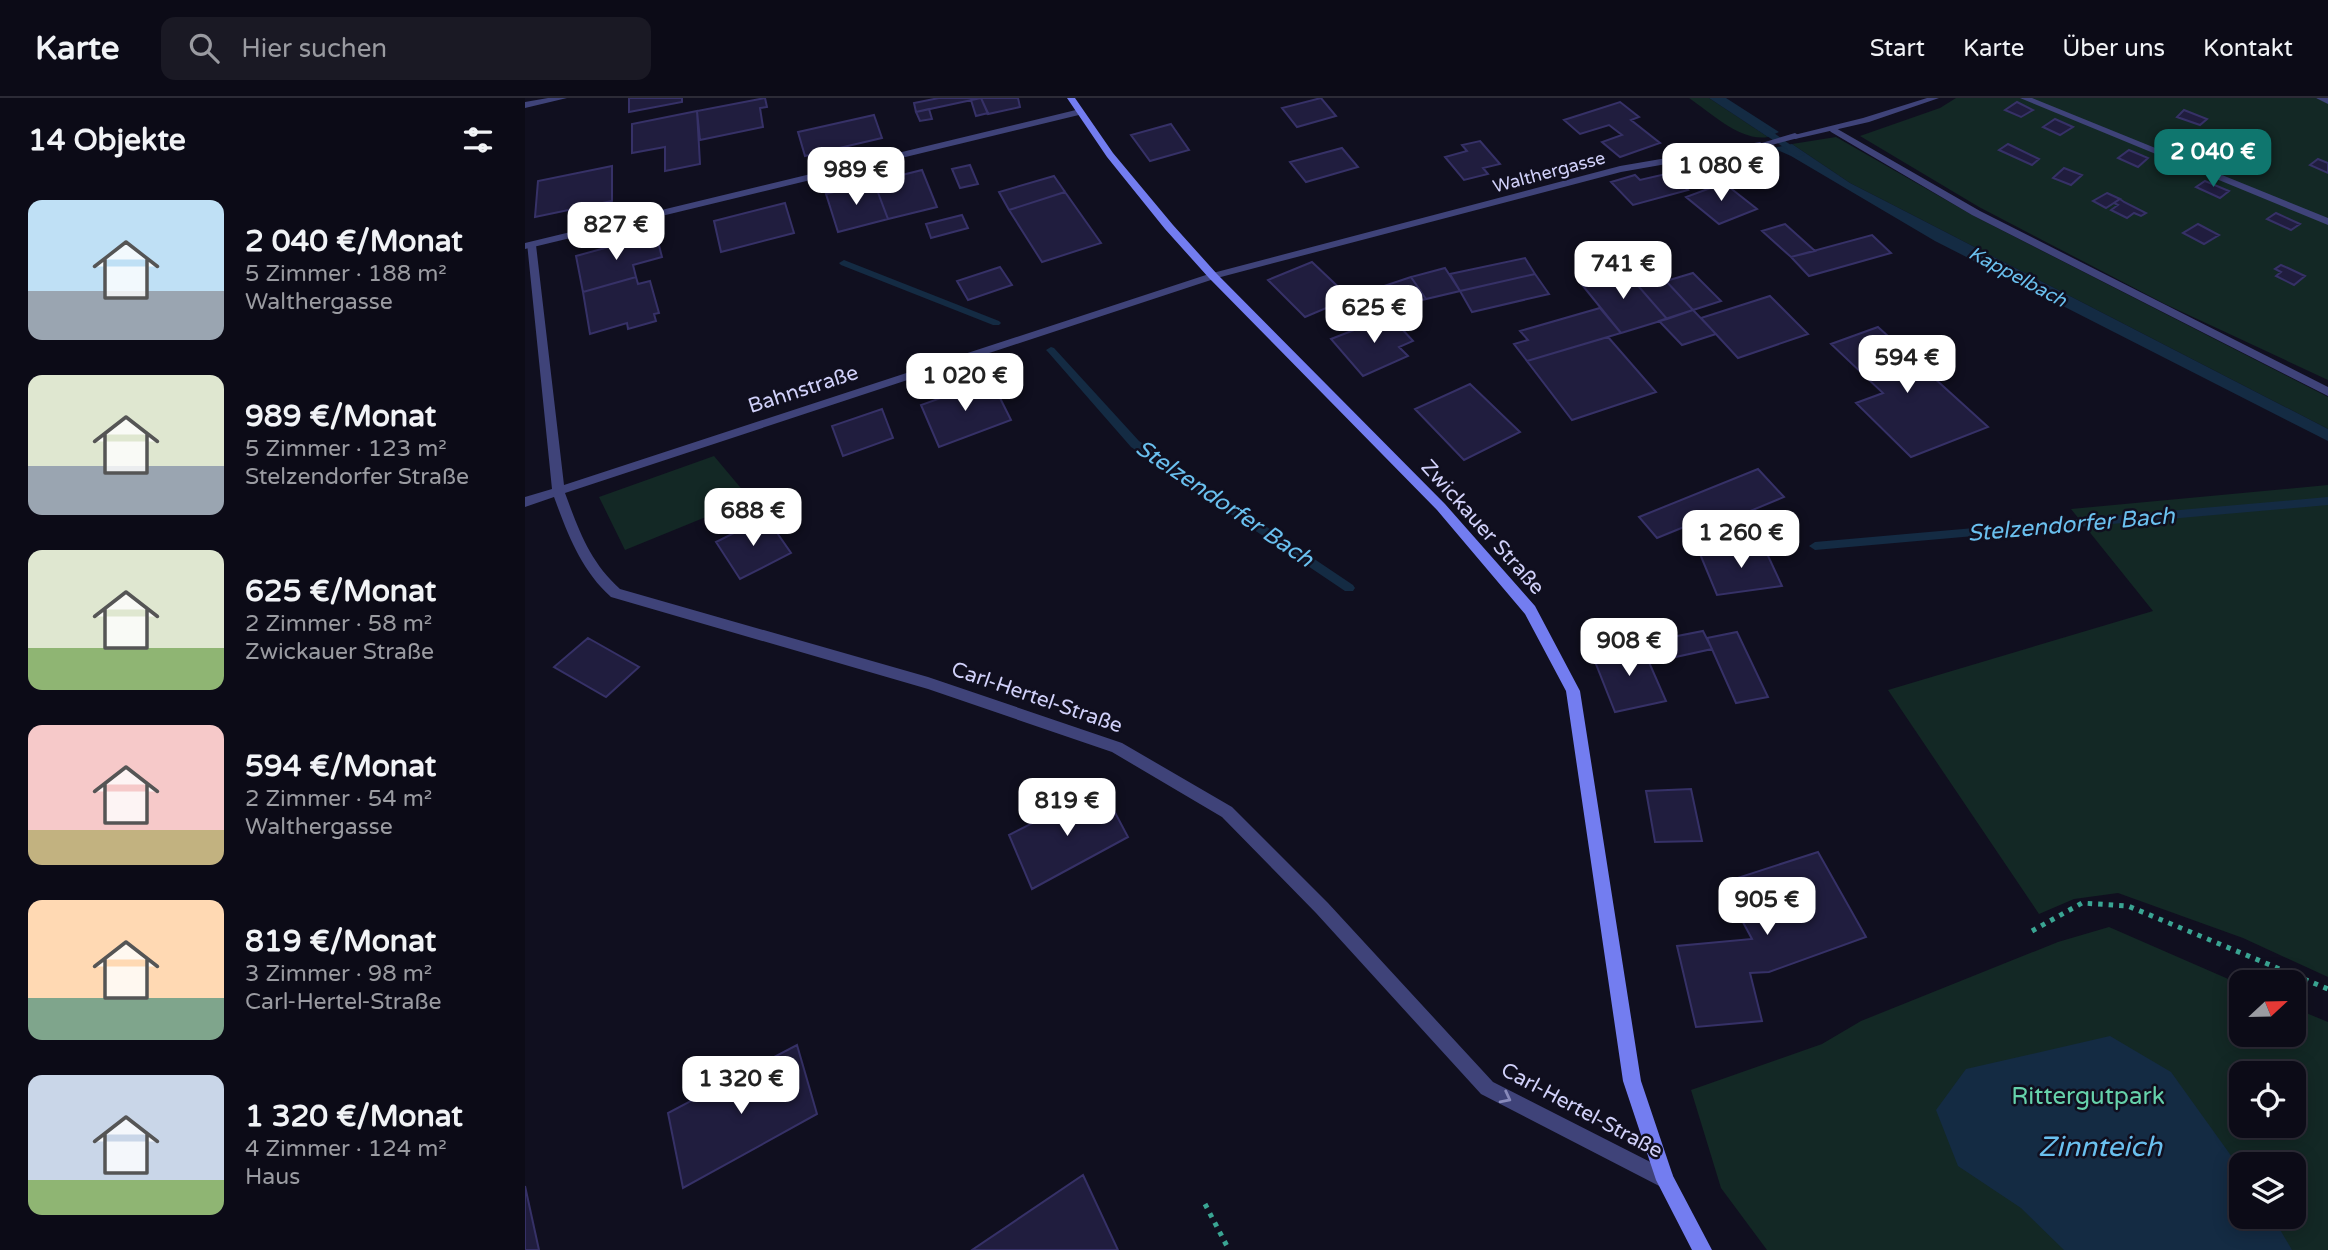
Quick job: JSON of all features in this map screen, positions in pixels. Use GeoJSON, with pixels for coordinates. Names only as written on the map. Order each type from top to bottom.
{"type":"FeatureCollection","features":[{"type":"Feature","properties":{"kind":"main road","name":"Zwickauer Straße"},"geometry":{"type":"LineString","coordinates":[[1071,98],[1110,155],[1213,276],[1441,507],[1530,610],[1573,691],[1632,1081],[1665,1180],[1702,1250]]}},
{"type":"Feature","properties":{"kind":"street"},"geometry":{"type":"LineString","coordinates":[[527,98],[525,105],[563,98]]}},
{"type":"Feature","properties":{"kind":"street","name":"Walthergasse"},"geometry":{"type":"LineString","coordinates":[[1213,276],[1620,169],[1834,130],[1935,98]]}},
{"type":"Feature","properties":{"kind":"street"},"geometry":{"type":"LineString","coordinates":[[2024,98],[2328,222]]}},
{"type":"Feature","properties":{"kind":"street"},"geometry":{"type":"LineString","coordinates":[[2320,98],[2328,101]]}},
{"type":"Feature","properties":{"kind":"street"},"geometry":{"type":"LineString","coordinates":[[528,246],[1080,112]]}},
{"type":"Feature","properties":{"kind":"street"},"geometry":{"type":"LineString","coordinates":[[1834,130],[1976,213],[2328,392]]}},
{"type":"Feature","properties":{"kind":"street","name":"Carl-Hertel-Straße"},"geometry":{"type":"LineString","coordinates":[[528,246],[558,490],[575,537],[599,579],[616,593],[929,683],[1117,747],[1227,811],[1322,908],[1487,1088],[1665,1180]]}},
{"type":"Feature","properties":{"kind":"street","name":"Bahnstraße"},"geometry":{"type":"LineString","coordinates":[[525,502],[1213,276]]}},
{"type":"Feature","properties":{"kind":"path"},"geometry":{"type":"LineString","coordinates":[[2032,930],[2082,903],[2128,906],[2328,989]]}},
{"type":"Feature","properties":{"kind":"path"},"geometry":{"type":"LineString","coordinates":[[1205,1203],[1229,1250]]}},
{"type":"Feature","properties":{"kind":"green space"},"geometry":{"type":"Polygon","coordinates":[[[1689,98],[1709,98],[1768,137],[1737,131],[1689,98]]]}},
{"type":"Feature","properties":{"kind":"green space"},"geometry":{"type":"Polygon","coordinates":[[[1956,98],[2316,98],[2328,103],[2328,380],[2165,304],[1979,207],[1860,136],[1940,108],[1956,98]]]}},
{"type":"Feature","properties":{"kind":"green space"},"geometry":{"type":"Polygon","coordinates":[[[1836,137],[1974,216],[2328,397],[2328,429],[1850,183],[1792,144],[1836,137]]]}},
{"type":"Feature","properties":{"kind":"green space"},"geometry":{"type":"Polygon","coordinates":[[[714,456],[750,499],[625,550],[599,497],[714,456]]]}},
{"type":"Feature","properties":{"kind":"green space"},"geometry":{"type":"Polygon","coordinates":[[[2328,485],[2328,977],[2243,938],[2118,893],[2074,899],[2039,914],[1888,690],[2153,611],[2071,509],[2328,485]]]}},
{"type":"Feature","properties":{"kind":"green space","name":"Rittergutpark"},"geometry":{"type":"Polygon","coordinates":[[[2109,927],[2229,979],[2229,1047],[2306,1047],[2307,1013],[2328,1022],[2328,1250],[1767,1250],[1721,1188],[1691,1090],[1822,1044],[1861,1021],[2058,942],[2109,927]]]}},
{"type":"Feature","properties":{"kind":"water"},"geometry":{"type":"Polygon","coordinates":[[[1709,98],[1726,98],[1779,132],[1768,137],[1709,98]]]}},
{"type":"Feature","properties":{"kind":"water"},"geometry":{"type":"Polygon","coordinates":[[[1792,144],[1850,183],[2328,429],[2328,441],[1935,241],[1773,148],[1792,144]]]}},
{"type":"Feature","properties":{"kind":"water","name":"Zinnteich"},"geometry":{"type":"Polygon","coordinates":[[[2110,1036],[2171,1072],[2229,1153],[2229,1229],[2280,1229],[2292,1250],[2064,1250],[2021,1208],[1958,1166],[1936,1110],[1966,1069],[2110,1036]]]}},
{"type":"Feature","properties":{"kind":"building"},"geometry":{"type":"Polygon","coordinates":[[[629,98],[682,98],[682,102],[629,112],[629,98]]]}},
{"type":"Feature","properties":{"kind":"building"},"geometry":{"type":"Polygon","coordinates":[[[765,98],[767,107],[760,108],[763,127],[700,140],[697,111],[765,98]]]}},
{"type":"Feature","properties":{"kind":"building"},"geometry":{"type":"Polygon","coordinates":[[[939,98],[981,98],[916,112],[914,103],[939,98]]]}},
{"type":"Feature","properties":{"kind":"building"},"geometry":{"type":"Polygon","coordinates":[[[981,98],[1018,98],[1020,107],[988,114],[981,98]]]}},
{"type":"Feature","properties":{"kind":"building"},"geometry":{"type":"Polygon","coordinates":[[[981,98],[988,113],[976,116],[971,100],[981,98]]]}},
{"type":"Feature","properties":{"kind":"building"},"geometry":{"type":"Polygon","coordinates":[[[1321,98],[1336,116],[1297,127],[1282,108],[1321,98]]]}},
{"type":"Feature","properties":{"kind":"building"},"geometry":{"type":"Polygon","coordinates":[[[1620,102],[1639,117],[1631,120],[1660,143],[1620,157],[1602,142],[1622,135],[1609,125],[1580,134],[1564,120],[1620,102]]]}},
{"type":"Feature","properties":{"kind":"building"},"geometry":{"type":"Polygon","coordinates":[[[2017,102],[2033,110],[2021,117],[2005,110],[2017,102]]]}},
{"type":"Feature","properties":{"kind":"building"},"geometry":{"type":"Polygon","coordinates":[[[929,109],[932,119],[920,121],[916,112],[929,109]]]}},
{"type":"Feature","properties":{"kind":"building"},"geometry":{"type":"Polygon","coordinates":[[[2184,110],[2207,119],[2200,125],[2177,117],[2184,110]]]}},
{"type":"Feature","properties":{"kind":"building"},"geometry":{"type":"Polygon","coordinates":[[[697,111],[700,164],[665,171],[665,147],[632,153],[632,124],[697,111]]]}},
{"type":"Feature","properties":{"kind":"building"},"geometry":{"type":"Polygon","coordinates":[[[874,115],[882,138],[805,156],[798,132],[874,115]]]}},
{"type":"Feature","properties":{"kind":"building"},"geometry":{"type":"Polygon","coordinates":[[[2055,119],[2073,127],[2060,135],[2043,127],[2055,119]]]}},
{"type":"Feature","properties":{"kind":"building"},"geometry":{"type":"Polygon","coordinates":[[[1171,124],[1189,150],[1150,161],[1131,135],[1171,124]]]}},
{"type":"Feature","properties":{"kind":"building"},"geometry":{"type":"Polygon","coordinates":[[[2233,130],[2258,140],[2251,146],[2226,136],[2233,130]]]}},
{"type":"Feature","properties":{"kind":"building"},"geometry":{"type":"Polygon","coordinates":[[[1480,141],[1500,164],[1483,168],[1488,174],[1464,180],[1445,157],[1467,151],[1462,145],[1480,141]]]}},
{"type":"Feature","properties":{"kind":"building"},"geometry":{"type":"Polygon","coordinates":[[[2008,144],[2039,159],[2032,165],[1999,150],[2008,144]]]}},
{"type":"Feature","properties":{"kind":"building"},"geometry":{"type":"Polygon","coordinates":[[[1342,148],[1358,167],[1306,182],[1290,162],[1342,148]]]}},
{"type":"Feature","properties":{"kind":"building"},"geometry":{"type":"Polygon","coordinates":[[[2129,150],[2148,158],[2138,167],[2118,158],[2129,150]]]}},
{"type":"Feature","properties":{"kind":"building"},"geometry":{"type":"Polygon","coordinates":[[[2318,159],[2328,163],[2328,173],[2310,165],[2318,159]]]}},
{"type":"Feature","properties":{"kind":"building"},"geometry":{"type":"Polygon","coordinates":[[[970,165],[978,184],[960,188],[952,169],[970,165]]]}},
{"type":"Feature","properties":{"kind":"building"},"geometry":{"type":"Polygon","coordinates":[[[612,166],[612,201],[535,217],[538,181],[612,166]]]}},
{"type":"Feature","properties":{"kind":"building"},"geometry":{"type":"Polygon","coordinates":[[[2064,168],[2082,175],[2071,185],[2053,178],[2064,168]]]}},
{"type":"Feature","properties":{"kind":"building"},"geometry":{"type":"Polygon","coordinates":[[[922,170],[937,207],[888,219],[874,182],[922,170]]]}},
{"type":"Feature","properties":{"kind":"building"},"geometry":{"type":"Polygon","coordinates":[[[1670,173],[1688,190],[1633,205],[1611,182],[1635,175],[1640,180],[1670,173]]]}},
{"type":"Feature","properties":{"kind":"building"},"geometry":{"type":"Polygon","coordinates":[[[1054,176],[1065,192],[1009,210],[999,192],[1054,176]]]}},
{"type":"Feature","properties":{"kind":"building"},"geometry":{"type":"Polygon","coordinates":[[[2205,181],[2229,191],[2220,198],[2196,187],[2205,181]]]}},
{"type":"Feature","properties":{"kind":"building"},"geometry":{"type":"Polygon","coordinates":[[[874,182],[888,219],[838,232],[826,194],[874,182]]]}},
{"type":"Feature","properties":{"kind":"building"},"geometry":{"type":"Polygon","coordinates":[[[1724,183],[1757,209],[1719,224],[1686,197],[1724,183]]]}},
{"type":"Feature","properties":{"kind":"building"},"geometry":{"type":"Polygon","coordinates":[[[1065,192],[1101,243],[1042,262],[1009,210],[1065,192]]]}},
{"type":"Feature","properties":{"kind":"building"},"geometry":{"type":"Polygon","coordinates":[[[2107,193],[2120,199],[2106,208],[2093,201],[2107,193]]]}},
{"type":"Feature","properties":{"kind":"building"},"geometry":{"type":"Polygon","coordinates":[[[2120,199],[2146,213],[2141,216],[2134,213],[2127,218],[2111,210],[2118,205],[2114,203],[2120,199]]]}},
{"type":"Feature","properties":{"kind":"building"},"geometry":{"type":"Polygon","coordinates":[[[785,203],[794,233],[721,252],[714,221],[785,203]]]}},
{"type":"Feature","properties":{"kind":"building"},"geometry":{"type":"Polygon","coordinates":[[[2276,213],[2300,224],[2291,230],[2267,219],[2276,213]]]}},
{"type":"Feature","properties":{"kind":"building"},"geometry":{"type":"Polygon","coordinates":[[[962,215],[968,228],[931,238],[926,224],[962,215]]]}},
{"type":"Feature","properties":{"kind":"building"},"geometry":{"type":"Polygon","coordinates":[[[1785,224],[1815,251],[1791,257],[1762,231],[1785,224]]]}},
{"type":"Feature","properties":{"kind":"building"},"geometry":{"type":"Polygon","coordinates":[[[2198,224],[2219,235],[2204,244],[2183,233],[2198,224]]]}},
{"type":"Feature","properties":{"kind":"building"},"geometry":{"type":"Polygon","coordinates":[[[656,234],[662,257],[633,265],[636,277],[583,292],[576,256],[656,234]]]}},
{"type":"Feature","properties":{"kind":"building"},"geometry":{"type":"Polygon","coordinates":[[[1872,235],[1891,253],[1809,276],[1791,257],[1872,235]]]}},
{"type":"Feature","properties":{"kind":"building"},"geometry":{"type":"Polygon","coordinates":[[[1525,258],[1535,274],[1460,291],[1450,274],[1525,258]]]}},
{"type":"Feature","properties":{"kind":"building"},"geometry":{"type":"Polygon","coordinates":[[[1312,262],[1350,298],[1305,317],[1268,280],[1312,262]]]}},
{"type":"Feature","properties":{"kind":"building"},"geometry":{"type":"Polygon","coordinates":[[[2281,265],[2305,276],[2294,285],[2276,276],[2281,272],[2275,269],[2281,265]]]}},
{"type":"Feature","properties":{"kind":"building"},"geometry":{"type":"Polygon","coordinates":[[[1000,267],[1012,285],[968,300],[957,281],[1000,267]]]}},
{"type":"Feature","properties":{"kind":"building"},"geometry":{"type":"Polygon","coordinates":[[[1445,268],[1460,291],[1426,299],[1411,277],[1445,268]]]}},
{"type":"Feature","properties":{"kind":"building"},"geometry":{"type":"Polygon","coordinates":[[[1623,269],[1667,319],[1621,333],[1579,281],[1623,269]]]}},
{"type":"Feature","properties":{"kind":"building"},"geometry":{"type":"Polygon","coordinates":[[[1658,272],[1693,310],[1667,319],[1633,280],[1658,272]]]}},
{"type":"Feature","properties":{"kind":"building"},"geometry":{"type":"Polygon","coordinates":[[[1693,273],[1721,301],[1693,310],[1666,281],[1693,273]]]}},
{"type":"Feature","properties":{"kind":"building"},"geometry":{"type":"Polygon","coordinates":[[[1535,274],[1549,294],[1472,312],[1460,291],[1535,274]]]}},
{"type":"Feature","properties":{"kind":"building"},"geometry":{"type":"Polygon","coordinates":[[[636,277],[638,284],[650,281],[659,313],[654,314],[656,321],[628,329],[627,323],[590,334],[583,292],[636,277]]]}},
{"type":"Feature","properties":{"kind":"building"},"geometry":{"type":"Polygon","coordinates":[[[1411,277],[1426,299],[1383,309],[1363,293],[1411,277]]]}},
{"type":"Feature","properties":{"kind":"building"},"geometry":{"type":"Polygon","coordinates":[[[1770,296],[1808,334],[1738,358],[1701,318],[1770,296]]]}},
{"type":"Feature","properties":{"kind":"building"},"geometry":{"type":"Polygon","coordinates":[[[1600,308],[1621,333],[1527,361],[1514,344],[1528,340],[1520,331],[1600,308]]]}},
{"type":"Feature","properties":{"kind":"building"},"geometry":{"type":"Polygon","coordinates":[[[1693,310],[1716,334],[1682,345],[1659,321],[1693,310]]]}},
{"type":"Feature","properties":{"kind":"building"},"geometry":{"type":"Polygon","coordinates":[[[1390,316],[1413,341],[1399,347],[1408,356],[1363,376],[1331,339],[1390,316]]]}},
{"type":"Feature","properties":{"kind":"building"},"geometry":{"type":"Polygon","coordinates":[[[1878,327],[1988,427],[1911,457],[1856,403],[1883,393],[1831,344],[1878,327]]]}},
{"type":"Feature","properties":{"kind":"building"},"geometry":{"type":"Polygon","coordinates":[[[1608,337],[1656,392],[1572,420],[1527,361],[1608,337]]]}},
{"type":"Feature","properties":{"kind":"building"},"geometry":{"type":"Polygon","coordinates":[[[991,380],[1011,420],[939,447],[921,405],[991,380]]]}},
{"type":"Feature","properties":{"kind":"building"},"geometry":{"type":"Polygon","coordinates":[[[1470,384],[1520,432],[1464,460],[1415,409],[1470,384]]]}},
{"type":"Feature","properties":{"kind":"building"},"geometry":{"type":"Polygon","coordinates":[[[882,409],[893,438],[843,456],[832,426],[882,409]]]}},
{"type":"Feature","properties":{"kind":"building"},"geometry":{"type":"Polygon","coordinates":[[[1758,469],[1784,497],[1719,524],[1711,516],[1657,538],[1639,517],[1758,469]]]}},
{"type":"Feature","properties":{"kind":"building"},"geometry":{"type":"Polygon","coordinates":[[[766,517],[791,553],[740,579],[716,542],[766,517]]]}},
{"type":"Feature","properties":{"kind":"building"},"geometry":{"type":"Polygon","coordinates":[[[1763,545],[1782,586],[1717,595],[1700,554],[1763,545]]]}},
{"type":"Feature","properties":{"kind":"building"},"geometry":{"type":"Polygon","coordinates":[[[1703,631],[1712,649],[1671,658],[1662,639],[1703,631]]]}},
{"type":"Feature","properties":{"kind":"building"},"geometry":{"type":"Polygon","coordinates":[[[1737,632],[1768,697],[1736,703],[1707,638],[1737,632]]]}},
{"type":"Feature","properties":{"kind":"building"},"geometry":{"type":"Polygon","coordinates":[[[588,638],[639,667],[606,697],[554,667],[588,638]]]}},
{"type":"Feature","properties":{"kind":"building"},"geometry":{"type":"Polygon","coordinates":[[[1641,644],[1666,701],[1615,712],[1592,654],[1641,644]]]}},
{"type":"Feature","properties":{"kind":"building"},"geometry":{"type":"Polygon","coordinates":[[[1102,788],[1128,837],[1032,889],[1009,835],[1102,788]]]}},
{"type":"Feature","properties":{"kind":"building"},"geometry":{"type":"Polygon","coordinates":[[[1691,789],[1702,841],[1655,842],[1646,791],[1691,789]]]}},
{"type":"Feature","properties":{"kind":"building"},"geometry":{"type":"Polygon","coordinates":[[[1818,852],[1866,937],[1769,972],[1750,973],[1762,1021],[1696,1027],[1677,946],[1752,939],[1722,883],[1818,852]]]}},
{"type":"Feature","properties":{"kind":"building"},"geometry":{"type":"Polygon","coordinates":[[[797,1045],[817,1114],[683,1188],[668,1113],[797,1045]]]}},
{"type":"Feature","properties":{"kind":"building"},"geometry":{"type":"Polygon","coordinates":[[[1083,1175],[1118,1250],[972,1250],[1083,1175]]]}},
{"type":"Feature","properties":{"kind":"building"},"geometry":{"type":"Polygon","coordinates":[[[525,1186],[539,1250],[525,1250],[525,1186]]]}},
{"type":"Feature","properties":{"kind":"waterway","name":"Kappelbach"},"geometry":{"type":"LineString","coordinates":[[1761,128],[1801,155]]}},
{"type":"Feature","properties":{"kind":"waterway","name":"Stelzendorfer Bach"},"geometry":{"type":"LineString","coordinates":[[844,263],[996,323]]}},
{"type":"Feature","properties":{"kind":"waterway","name":"Stelzendorfer Bach"},"geometry":{"type":"LineString","coordinates":[[1051,350],[1135,444],[1349,588]]}},
{"type":"Feature","properties":{"kind":"waterway","name":"Stelzendorfer Bach"},"geometry":{"type":"LineString","coordinates":[[1815,546],[2328,501]]}}]}
